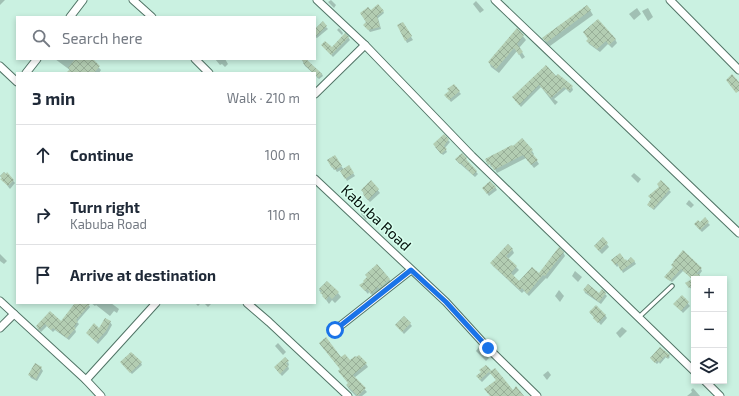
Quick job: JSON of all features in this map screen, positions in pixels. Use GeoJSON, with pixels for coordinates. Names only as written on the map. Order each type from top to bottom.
{"type":"FeatureCollection","features":[{"type":"Feature","properties":{"kind":"street"},"geometry":{"type":"LineString","coordinates":[[71,16],[83,0]]}},
{"type":"Feature","properties":{"kind":"street"},"geometry":{"type":"LineString","coordinates":[[133,0],[151,16]]}},
{"type":"Feature","properties":{"kind":"street"},"geometry":{"type":"LineString","coordinates":[[317,0],[365,45],[472,156],[691,368]]}},
{"type":"Feature","properties":{"kind":"street"},"geometry":{"type":"LineString","coordinates":[[495,0],[739,233]]}},
{"type":"Feature","properties":{"kind":"street"},"geometry":{"type":"LineString","coordinates":[[670,0],[739,70]]}},
{"type":"Feature","properties":{"kind":"street"},"geometry":{"type":"LineString","coordinates":[[316,93],[365,45]]}},
{"type":"Feature","properties":{"kind":"street"},"geometry":{"type":"LineString","coordinates":[[27,72],[36,60]]}},
{"type":"Feature","properties":{"kind":"street"},"geometry":{"type":"LineString","coordinates":[[196,60],[208,72]]}},
{"type":"Feature","properties":{"kind":"street"},"geometry":{"type":"LineString","coordinates":[[0,66],[16,81]]}},
{"type":"Feature","properties":{"kind":"street","name":"Kabuba Road"},"geometry":{"type":"LineString","coordinates":[[316,180],[446,302],[488,348],[537,396]]}},
{"type":"Feature","properties":{"kind":"street"},"geometry":{"type":"LineString","coordinates":[[335,330],[411,270]]}},
{"type":"Feature","properties":{"kind":"street"},"geometry":{"type":"LineString","coordinates":[[0,301],[86,380],[101,396]]}},
{"type":"Feature","properties":{"kind":"street"},"geometry":{"type":"LineString","coordinates":[[86,380],[155,304]]}},
{"type":"Feature","properties":{"kind":"street"},"geometry":{"type":"LineString","coordinates":[[248,304],[348,396]]}},
{"type":"Feature","properties":{"kind":"street"},"geometry":{"type":"LineString","coordinates":[[0,328],[14,314]]}},
{"type":"Feature","properties":{"kind":"street"},"geometry":{"type":"LineString","coordinates":[[708,384],[720,396]]}},
{"type":"Feature","properties":{"kind":"lane"},"geometry":{"type":"LineString","coordinates":[[638,317],[672,286]]}},
{"type":"Feature","properties":{"kind":"building"},"geometry":{"type":"Polygon","coordinates":[[[378,4],[384,11],[377,16],[380,27],[368,30],[363,25],[366,22],[360,13],[368,7],[371,10],[378,4]]]}},
{"type":"Feature","properties":{"kind":"building"},"geometry":{"type":"Polygon","coordinates":[[[587,5],[591,10],[547,42],[542,38],[587,5]]]}},
{"type":"Feature","properties":{"kind":"building"},"geometry":{"type":"Polygon","coordinates":[[[598,19],[616,39],[609,45],[606,41],[597,49],[586,41],[588,39],[583,32],[598,19]]]}},
{"type":"Feature","properties":{"kind":"building"},"geometry":{"type":"Polygon","coordinates":[[[323,21],[327,26],[316,36],[316,28],[323,21]]]}},
{"type":"Feature","properties":{"kind":"building"},"geometry":{"type":"Polygon","coordinates":[[[403,22],[412,36],[405,41],[397,25],[403,22]]]}},
{"type":"Feature","properties":{"kind":"building"},"geometry":{"type":"Polygon","coordinates":[[[517,28],[524,35],[517,44],[523,52],[519,55],[514,48],[496,69],[488,62],[517,28]]]}},
{"type":"Feature","properties":{"kind":"building"},"geometry":{"type":"Polygon","coordinates":[[[345,33],[349,37],[331,55],[321,45],[325,41],[332,47],[345,33]]]}},
{"type":"Feature","properties":{"kind":"building"},"geometry":{"type":"Polygon","coordinates":[[[74,60],[94,60],[100,66],[95,72],[67,72],[70,69],[68,68],[74,60]]]}},
{"type":"Feature","properties":{"kind":"building"},"geometry":{"type":"Polygon","coordinates":[[[302,60],[307,60],[322,74],[318,78],[316,72],[312,72],[303,63],[304,62],[302,60]]]}},
{"type":"Feature","properties":{"kind":"building"},"geometry":{"type":"Polygon","coordinates":[[[546,65],[556,76],[558,74],[573,86],[569,91],[564,87],[551,98],[539,85],[519,105],[512,97],[546,65]]]}},
{"type":"Feature","properties":{"kind":"building"},"geometry":{"type":"Polygon","coordinates":[[[732,74],[739,82],[739,91],[736,93],[726,80],[732,74]]]}},
{"type":"Feature","properties":{"kind":"building"},"geometry":{"type":"Polygon","coordinates":[[[454,84],[460,91],[449,100],[444,95],[449,91],[447,89],[454,84]]]}},
{"type":"Feature","properties":{"kind":"building"},"geometry":{"type":"Polygon","coordinates":[[[444,134],[449,139],[444,146],[447,149],[441,154],[433,144],[444,134]]]}},
{"type":"Feature","properties":{"kind":"building"},"geometry":{"type":"Polygon","coordinates":[[[522,138],[533,150],[531,152],[538,160],[531,165],[523,155],[494,170],[490,164],[488,165],[485,159],[512,145],[513,146],[522,138]]]}},
{"type":"Feature","properties":{"kind":"building"},"geometry":{"type":"Polygon","coordinates":[[[462,153],[477,171],[473,175],[455,159],[462,153]]]}},
{"type":"Feature","properties":{"kind":"building"},"geometry":{"type":"Polygon","coordinates":[[[335,155],[342,166],[335,170],[327,160],[335,155]]]}},
{"type":"Feature","properties":{"kind":"building"},"geometry":{"type":"Polygon","coordinates":[[[349,165],[354,173],[345,179],[340,171],[349,165]]]}},
{"type":"Feature","properties":{"kind":"building"},"geometry":{"type":"Polygon","coordinates":[[[4,172],[6,174],[7,172],[14,180],[8,186],[0,179],[2,178],[0,176],[4,172]]]}},
{"type":"Feature","properties":{"kind":"building"},"geometry":{"type":"Polygon","coordinates":[[[371,180],[379,189],[368,200],[361,190],[371,180]]]}},
{"type":"Feature","properties":{"kind":"building"},"geometry":{"type":"Polygon","coordinates":[[[661,180],[670,189],[653,209],[647,205],[651,199],[648,196],[659,187],[657,184],[661,180]]]}},
{"type":"Feature","properties":{"kind":"building"},"geometry":{"type":"Polygon","coordinates":[[[490,181],[496,187],[487,194],[482,188],[490,181]]]}},
{"type":"Feature","properties":{"kind":"building"},"geometry":{"type":"Polygon","coordinates":[[[705,217],[709,222],[700,230],[694,224],[698,220],[700,222],[705,217]]]}},
{"type":"Feature","properties":{"kind":"building"},"geometry":{"type":"Polygon","coordinates":[[[603,237],[608,243],[599,251],[594,246],[603,237]]]}},
{"type":"Feature","properties":{"kind":"building"},"geometry":{"type":"Polygon","coordinates":[[[508,244],[513,249],[506,256],[517,266],[511,273],[519,281],[532,267],[539,273],[559,247],[564,252],[545,276],[543,275],[527,294],[522,288],[520,290],[490,263],[508,244]]]}},
{"type":"Feature","properties":{"kind":"building"},"geometry":{"type":"Polygon","coordinates":[[[683,250],[702,268],[696,274],[700,275],[691,276],[691,278],[681,269],[670,281],[664,277],[673,267],[671,265],[683,250]]]}},
{"type":"Feature","properties":{"kind":"building"},"geometry":{"type":"Polygon","coordinates":[[[620,253],[625,260],[626,259],[627,261],[631,257],[635,261],[621,271],[617,263],[615,265],[611,260],[620,253]]]}},
{"type":"Feature","properties":{"kind":"building"},"geometry":{"type":"Polygon","coordinates":[[[377,264],[390,279],[371,294],[367,289],[365,291],[359,285],[364,282],[363,281],[367,277],[365,275],[377,264]]]}},
{"type":"Feature","properties":{"kind":"building"},"geometry":{"type":"Polygon","coordinates":[[[691,280],[691,287],[689,288],[685,283],[691,280]]]}},
{"type":"Feature","properties":{"kind":"building"},"geometry":{"type":"Polygon","coordinates":[[[327,281],[339,292],[332,299],[329,296],[326,300],[320,293],[322,291],[319,289],[327,281]]]}},
{"type":"Feature","properties":{"kind":"building"},"geometry":{"type":"Polygon","coordinates":[[[588,284],[599,293],[602,289],[606,293],[599,302],[583,290],[588,284]]]}},
{"type":"Feature","properties":{"kind":"building"},"geometry":{"type":"Polygon","coordinates":[[[682,295],[689,302],[681,311],[673,304],[682,295]]]}},
{"type":"Feature","properties":{"kind":"building"},"geometry":{"type":"Polygon","coordinates":[[[74,304],[90,304],[76,320],[78,321],[74,327],[76,328],[67,338],[53,328],[51,330],[45,324],[39,330],[36,326],[50,311],[61,321],[74,304]]]}},
{"type":"Feature","properties":{"kind":"building"},"geometry":{"type":"Polygon","coordinates":[[[596,305],[606,315],[598,323],[589,312],[596,305]]]}},
{"type":"Feature","properties":{"kind":"building"},"geometry":{"type":"Polygon","coordinates":[[[404,316],[411,323],[402,332],[395,325],[404,316]]]}},
{"type":"Feature","properties":{"kind":"building"},"geometry":{"type":"Polygon","coordinates":[[[105,318],[111,321],[106,331],[96,342],[86,333],[94,323],[99,328],[105,318]]]}},
{"type":"Feature","properties":{"kind":"building"},"geometry":{"type":"Polygon","coordinates":[[[326,337],[341,357],[345,354],[350,360],[359,355],[367,363],[353,375],[366,388],[358,396],[346,385],[348,383],[338,371],[340,369],[319,343],[326,337]]]}},
{"type":"Feature","properties":{"kind":"building"},"geometry":{"type":"Polygon","coordinates":[[[660,347],[670,355],[667,358],[665,356],[659,362],[657,361],[655,363],[650,358],[660,347]]]}},
{"type":"Feature","properties":{"kind":"building"},"geometry":{"type":"Polygon","coordinates":[[[131,352],[142,362],[130,373],[120,362],[131,352]]]}},
{"type":"Feature","properties":{"kind":"building"},"geometry":{"type":"Polygon","coordinates":[[[285,357],[289,361],[286,363],[288,366],[280,374],[274,367],[285,357]]]}},
{"type":"Feature","properties":{"kind":"building"},"geometry":{"type":"Polygon","coordinates":[[[35,363],[42,367],[36,379],[28,375],[35,363]]]}},
{"type":"Feature","properties":{"kind":"building"},"geometry":{"type":"Polygon","coordinates":[[[486,365],[491,370],[480,380],[476,376],[481,372],[479,370],[486,365]]]}},
{"type":"Feature","properties":{"kind":"building"},"geometry":{"type":"Polygon","coordinates":[[[495,368],[513,390],[516,386],[524,396],[490,396],[484,389],[496,380],[489,372],[495,368]]]}},
{"type":"Feature","properties":{"kind":"route"},"geometry":{"type":"LineString","coordinates":[[335,330],[411,270],[446,302],[488,348]]}}]}
